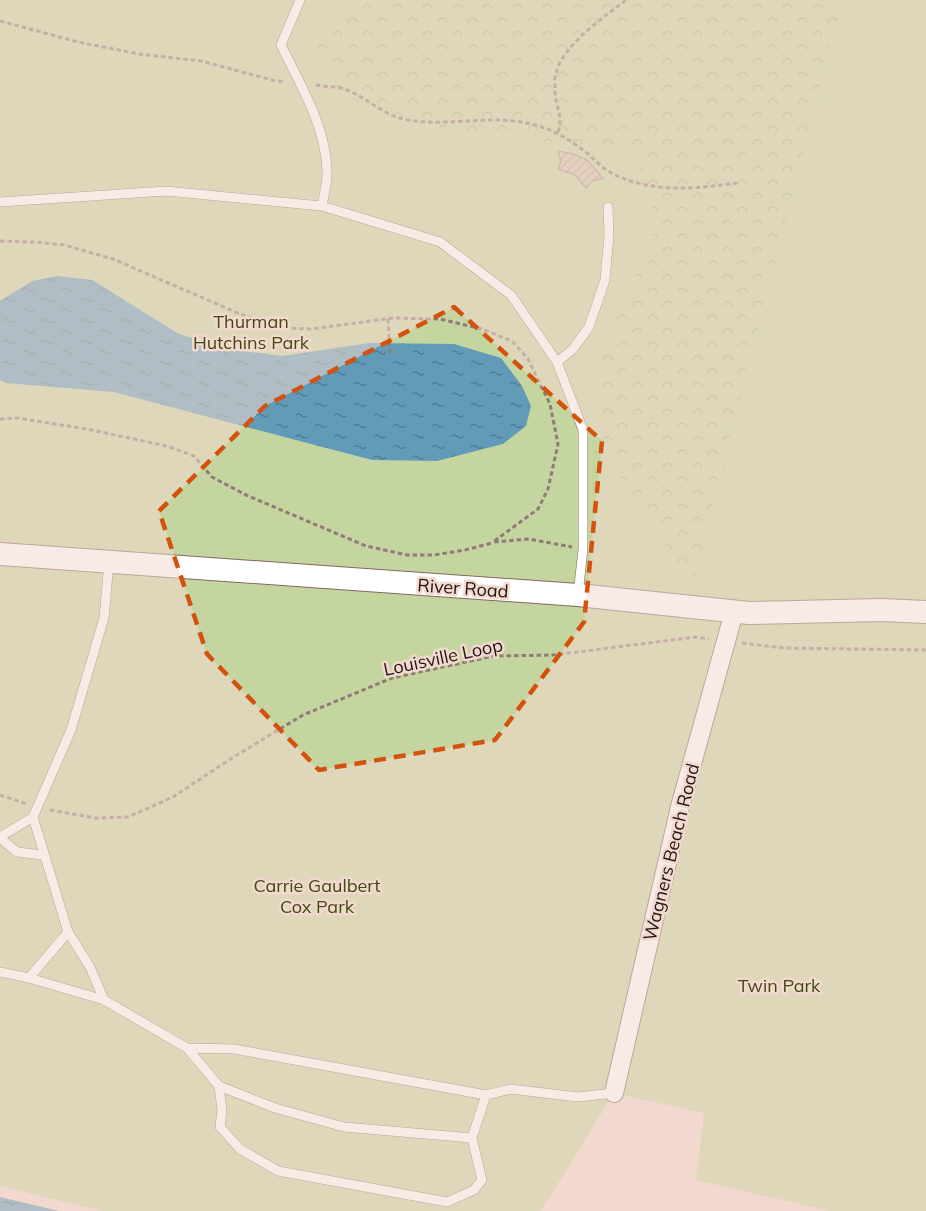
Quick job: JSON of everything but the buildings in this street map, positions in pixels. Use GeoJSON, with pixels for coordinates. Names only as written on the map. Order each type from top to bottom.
{"type":"FeatureCollection","features":[{"type":"Feature","properties":{"kind":"street","name":"River Road"},"geometry":{"type":"LineString","coordinates":[[0,554],[578,596],[749,613],[882,610],[926,612]]}},
{"type":"Feature","properties":{"kind":"street","name":"Wagners Beach Road"},"geometry":{"type":"LineString","coordinates":[[614,1093],[680,807],[734,612]]}},
{"type":"Feature","properties":{"kind":"lane"},"geometry":{"type":"LineString","coordinates":[[300,0],[281,45],[322,135],[328,170],[322,206]]}},
{"type":"Feature","properties":{"kind":"lane"},"geometry":{"type":"LineString","coordinates":[[0,202],[166,191],[322,206],[440,242],[511,295],[556,362],[583,430],[583,549],[578,596]]}},
{"type":"Feature","properties":{"kind":"lane"},"geometry":{"type":"LineString","coordinates":[[556,362],[573,349],[590,327],[605,280],[609,235],[608,207]]}},
{"type":"Feature","properties":{"kind":"lane"},"geometry":{"type":"LineString","coordinates":[[43,855],[17,852],[0,837],[35,812],[71,730],[104,618],[109,562]]}},
{"type":"Feature","properties":{"kind":"lane"},"geometry":{"type":"LineString","coordinates":[[35,812],[43,855],[68,932],[90,967],[104,1000]]}},
{"type":"Feature","properties":{"kind":"lane"},"geometry":{"type":"LineString","coordinates":[[29,978],[68,932]]}},
{"type":"Feature","properties":{"kind":"lane"},"geometry":{"type":"LineString","coordinates":[[0,972],[104,1000],[187,1048],[219,1086],[274,1108],[344,1127],[472,1138]]}},
{"type":"Feature","properties":{"kind":"lane"},"geometry":{"type":"LineString","coordinates":[[187,1048],[234,1049],[486,1095],[511,1089],[578,1097],[614,1093]]}},
{"type":"Feature","properties":{"kind":"lane"},"geometry":{"type":"LineString","coordinates":[[219,1086],[222,1110],[220,1127],[240,1149],[278,1171],[447,1202],[474,1190],[482,1180],[472,1138],[486,1095]]}},
{"type":"Feature","properties":{"kind":"path"},"geometry":{"type":"LineString","coordinates":[[558,132],[561,126],[555,96],[555,74],[560,62],[590,28],[626,0]]}},
{"type":"Feature","properties":{"kind":"path"},"geometry":{"type":"LineString","coordinates":[[0,21],[78,42],[139,54],[201,61],[272,80],[344,88],[386,114],[405,120],[424,123],[486,120],[531,124],[558,132],[607,170],[628,180],[653,187],[680,189],[738,183]]}},
{"type":"Feature","properties":{"kind":"path"},"geometry":{"type":"LineString","coordinates":[[0,241],[64,245],[113,259],[240,314],[283,328],[311,329],[388,319],[440,319],[482,329],[512,341],[528,359],[550,404],[558,444],[548,489],[538,509],[493,542]]}},
{"type":"Feature","properties":{"kind":"path"},"geometry":{"type":"LineString","coordinates":[[388,319],[390,355]]}},
{"type":"Feature","properties":{"kind":"path"},"geometry":{"type":"LineString","coordinates":[[0,419],[17,418],[87,429],[167,446],[194,456],[212,477],[246,495],[366,546],[406,555],[434,555],[493,542],[529,539],[583,549]]}},
{"type":"Feature","properties":{"kind":"path","name":"Louisville Loop"},"geometry":{"type":"LineString","coordinates":[[0,795],[35,812],[95,818],[128,817],[173,797],[303,715],[392,678],[494,656],[553,655],[696,637],[784,648],[926,650]]}},
{"type":"Feature","properties":{"kind":"highlighted area"},"geometry":{"type":"Polygon","coordinates":[[[454,307],[602,441],[584,622],[495,740],[319,770],[207,654],[159,511],[265,406],[454,307]]]}},
{"type":"Feature","properties":{"kind":"green space"},"geometry":{"type":"Polygon","coordinates":[[[0,0],[373,0],[359,8],[317,45],[330,86],[384,119],[636,155],[657,223],[599,364],[603,450],[693,587],[842,0],[926,0],[926,1211],[830,1211],[696,1180],[704,1113],[614,1093],[541,1211],[102,1211],[0,1186],[0,0]]]}},
{"type":"Feature","properties":{"kind":"green space"},"geometry":{"type":"Polygon","coordinates":[[[373,0],[926,0],[693,587],[603,450],[599,364],[657,223],[636,155],[384,119],[330,86],[317,45],[359,8],[373,0]]]}},
{"type":"Feature","properties":{"kind":"water"},"geometry":{"type":"Polygon","coordinates":[[[57,276],[92,280],[179,334],[228,349],[282,356],[369,343],[454,344],[501,358],[522,386],[531,406],[526,426],[503,444],[437,461],[372,460],[114,392],[6,383],[0,380],[0,301],[32,281],[57,276]]]}},
{"type":"Feature","properties":{"kind":"water"},"geometry":{"type":"Polygon","coordinates":[[[0,1197],[59,1211],[0,1211],[0,1197]]]}},
{"type":"Feature","properties":{"kind":"park label","name":"Thurman Hutchins Park"},"geometry":{"type":"Point","coordinates":[251,331]}},
{"type":"Feature","properties":{"kind":"park label","name":"Carrie Gaulbert Cox Park"},"geometry":{"type":"Point","coordinates":[317,895]}},
{"type":"Feature","properties":{"kind":"park label","name":"Twin Park"},"geometry":{"type":"Point","coordinates":[779,985]}}]}
